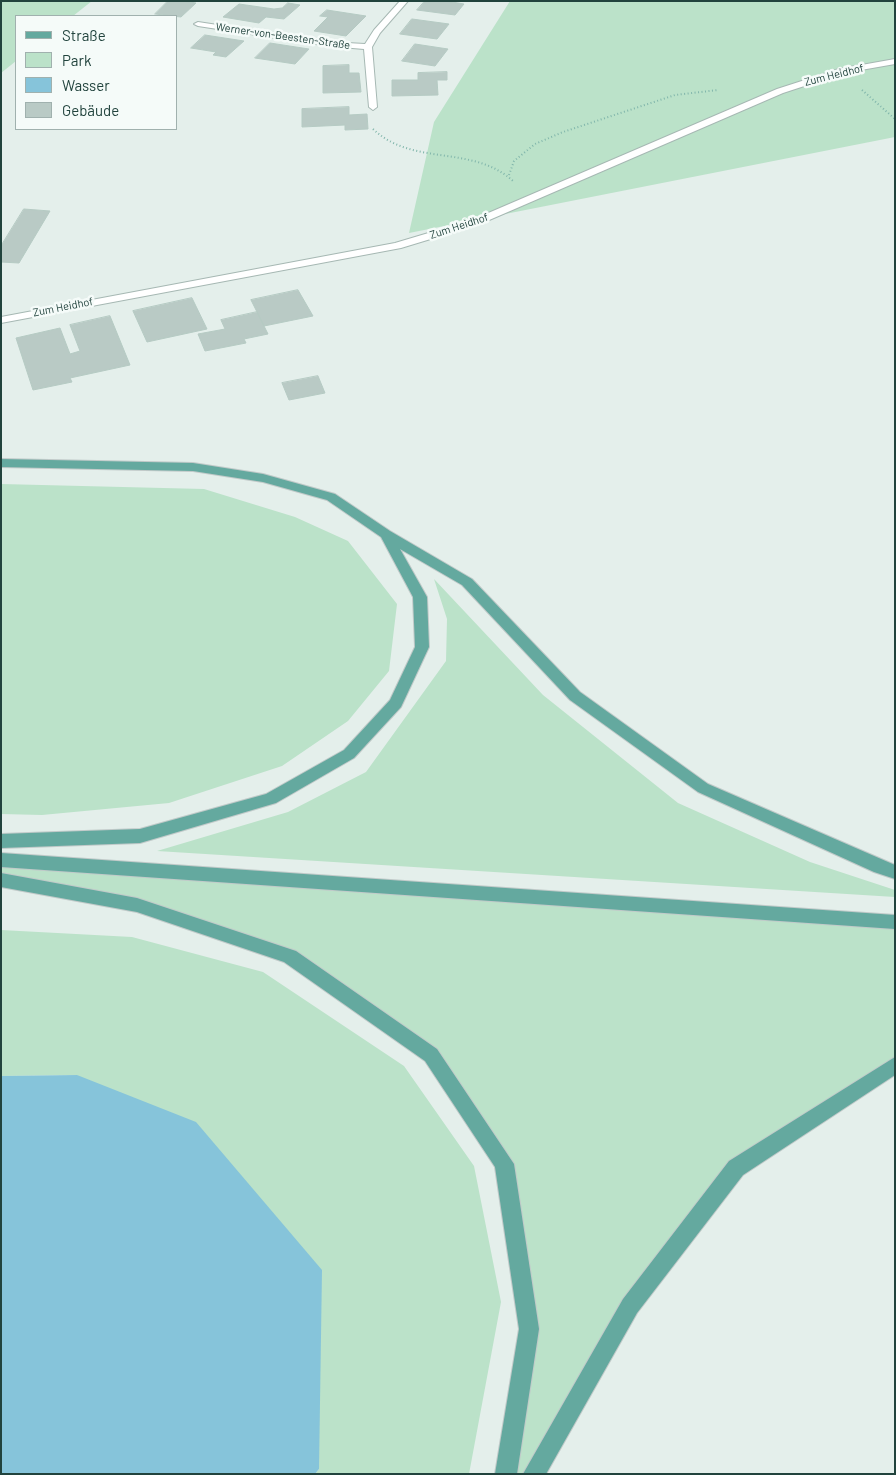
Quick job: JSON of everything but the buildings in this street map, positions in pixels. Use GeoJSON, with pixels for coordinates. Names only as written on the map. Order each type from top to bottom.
{"type":"FeatureCollection","features":[{"type":"Feature","properties":{"kind":"main road"},"geometry":{"type":"LineString","coordinates":[[1,463],[193,467],[263,478],[331,497],[385,534],[467,582],[575,696],[703,788],[880,868],[895,872]]}},
{"type":"Feature","properties":{"kind":"main road"},"geometry":{"type":"LineString","coordinates":[[1,841],[140,836],[270,799],[349,754],[396,702],[422,647],[420,597],[385,534]]}},
{"type":"Feature","properties":{"kind":"main road"},"geometry":{"type":"LineString","coordinates":[[1,860],[895,922]]}},
{"type":"Feature","properties":{"kind":"main road"},"geometry":{"type":"LineString","coordinates":[[1,880],[137,906],[290,956],[431,1055],[504,1164],[529,1330],[506,1474]]}},
{"type":"Feature","properties":{"kind":"main road"},"geometry":{"type":"LineString","coordinates":[[534,1474],[630,1306],[736,1168],[895,1065]]}},
{"type":"Feature","properties":{"kind":"street","name":"Werner-von-Beesten-Straße"},"geometry":{"type":"LineString","coordinates":[[373,107],[368,47],[377,32],[404,1]]}},
{"type":"Feature","properties":{"kind":"street","name":"Werner-von-Beesten-Straße"},"geometry":{"type":"LineString","coordinates":[[198,24],[329,44],[368,47]]}},
{"type":"Feature","properties":{"kind":"street","name":"Zum Heidhof"},"geometry":{"type":"LineString","coordinates":[[1,320],[127,294],[397,246],[476,222],[780,90],[842,71],[895,61]]}},
{"type":"Feature","properties":{"kind":"path"},"geometry":{"type":"LineString","coordinates":[[842,71],[895,119]]}},
{"type":"Feature","properties":{"kind":"path"},"geometry":{"type":"LineString","coordinates":[[509,175],[514,161],[535,144],[563,132],[675,95],[723,90]]}},
{"type":"Feature","properties":{"kind":"path"},"geometry":{"type":"LineString","coordinates":[[373,107],[373,130],[379,136],[414,150],[485,163],[509,175],[526,200]]}},
{"type":"Feature","properties":{"kind":"green space"},"geometry":{"type":"Polygon","coordinates":[[[1,1],[92,1],[74,15],[15,15],[15,62],[1,73],[1,1]]]}},
{"type":"Feature","properties":{"kind":"green space"},"geometry":{"type":"Polygon","coordinates":[[[510,1],[895,1],[895,137],[409,233],[434,122],[510,1]]]}},
{"type":"Feature","properties":{"kind":"green space"},"geometry":{"type":"Polygon","coordinates":[[[1,484],[204,489],[295,517],[348,541],[397,604],[389,671],[348,721],[282,766],[169,803],[42,815],[1,814],[1,484]]]}},
{"type":"Feature","properties":{"kind":"green space"},"geometry":{"type":"Polygon","coordinates":[[[434,579],[543,695],[678,803],[810,862],[895,890],[895,897],[157,851],[288,812],[366,772],[446,661],[447,619],[434,579]]]}},
{"type":"Feature","properties":{"kind":"green space"},"geometry":{"type":"Polygon","coordinates":[[[1,860],[895,923],[895,1063],[734,1167],[628,1304],[532,1474],[507,1474],[531,1329],[506,1162],[432,1054],[289,953],[136,904],[1,879],[1,860]]]}},
{"type":"Feature","properties":{"kind":"green space"},"geometry":{"type":"Polygon","coordinates":[[[1,930],[132,937],[263,972],[404,1066],[474,1166],[501,1302],[469,1474],[315,1474],[319,1469],[77,1075],[1,1076],[1,930]]]}},
{"type":"Feature","properties":{"kind":"water"},"geometry":{"type":"Polygon","coordinates":[[[77,1075],[196,1122],[322,1270],[319,1469],[315,1474],[1,1474],[1,1076],[77,1075]]]}}]}
